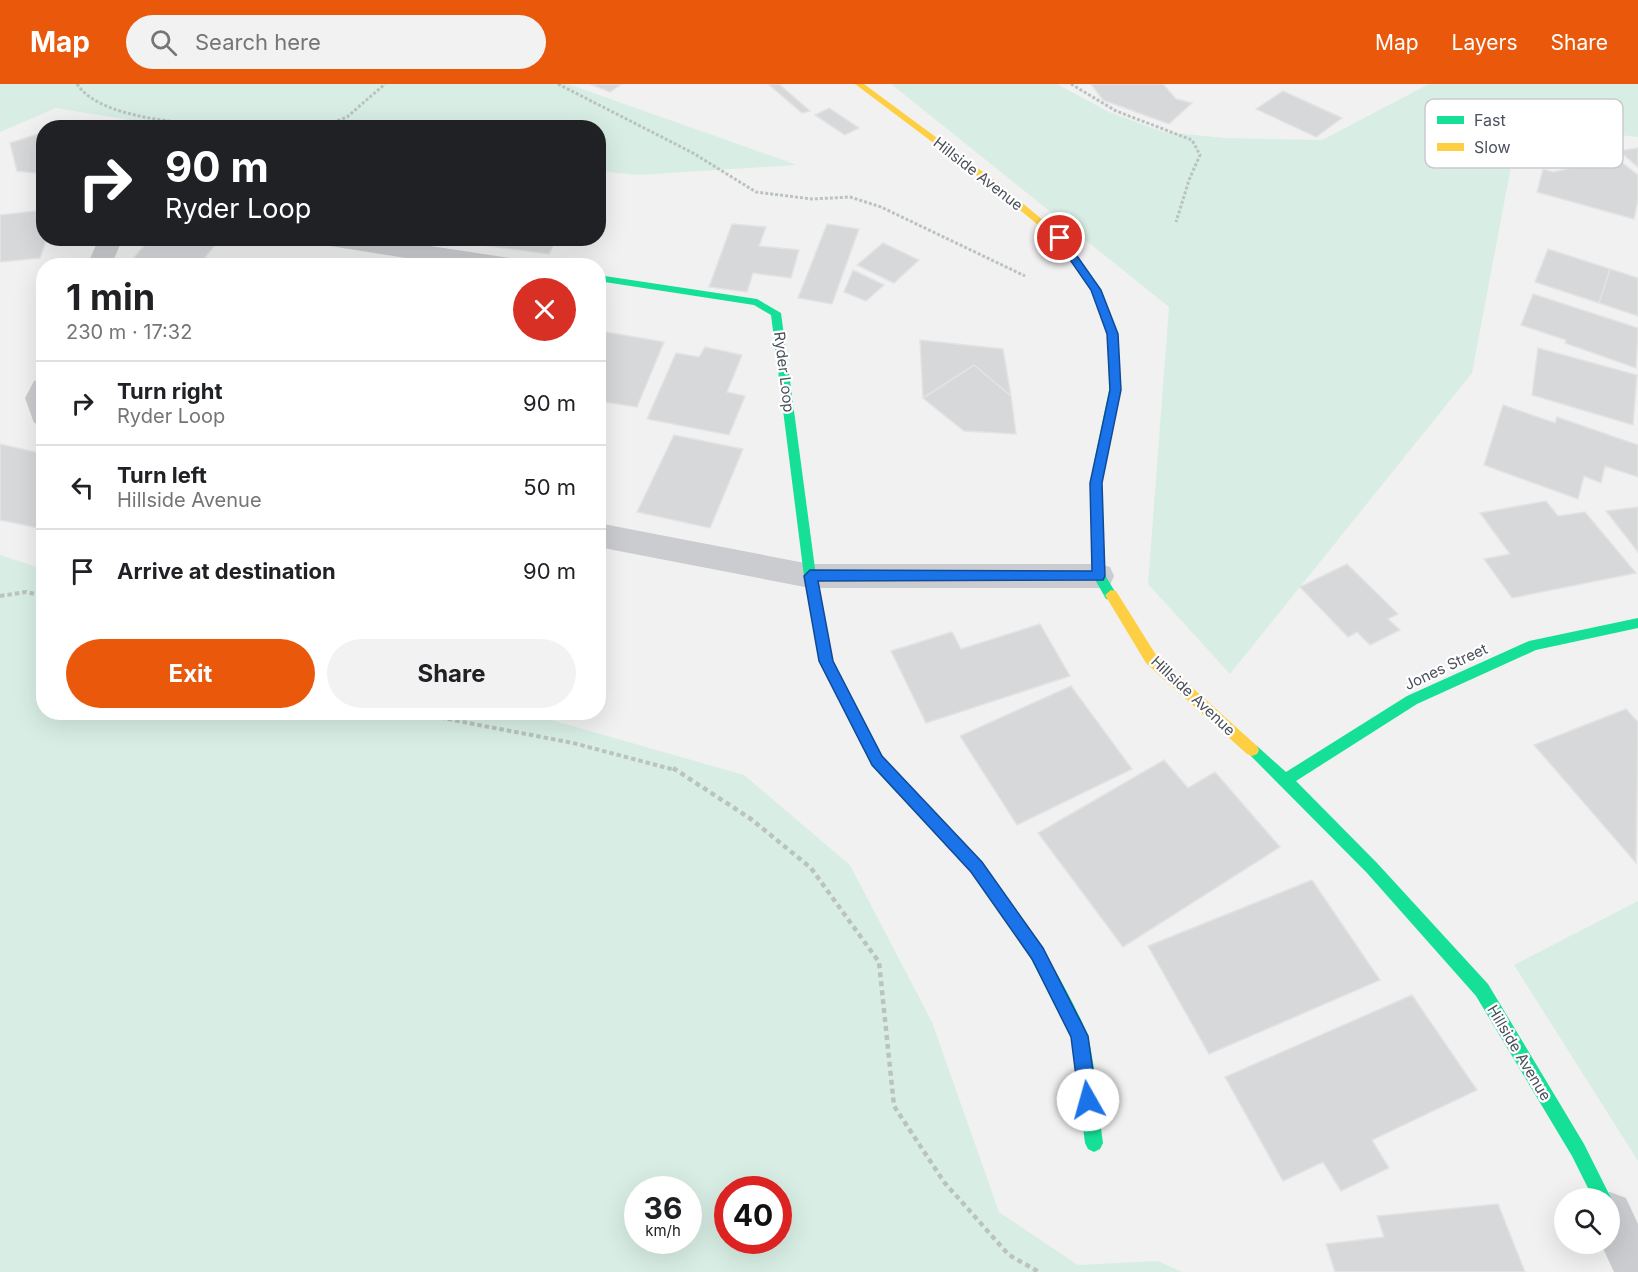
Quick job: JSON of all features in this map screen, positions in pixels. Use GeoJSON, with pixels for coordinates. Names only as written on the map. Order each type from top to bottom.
{"type":"FeatureCollection","features":[{"type":"Feature","properties":{"kind":"street","name":"Hillside Avenue"},"geometry":{"type":"LineString","coordinates":[[859,84],[995,185],[1060,238],[1096,290],[1113,334],[1115,390],[1096,483],[1099,576],[1151,659],[1285,780],[1372,868],[1482,990],[1578,1150],[1597,1188]]}},
{"type":"Feature","properties":{"kind":"street"},"geometry":{"type":"LineString","coordinates":[[377,246],[457,258]]}},
{"type":"Feature","properties":{"kind":"street","name":"Ryder Loop"},"geometry":{"type":"LineString","coordinates":[[606,279],[758,302],[776,313],[810,576]]}},
{"type":"Feature","properties":{"kind":"street"},"geometry":{"type":"LineString","coordinates":[[606,538],[810,576],[1099,576]]}},
{"type":"Feature","properties":{"kind":"street"},"geometry":{"type":"LineString","coordinates":[[810,576],[826,661],[877,761],[976,867],[1037,953],[1080,1036],[1094,1143]]}},
{"type":"Feature","properties":{"kind":"street","name":"Jones Street"},"geometry":{"type":"LineString","coordinates":[[1285,780],[1412,700],[1534,645],[1638,623]]}},
{"type":"Feature","properties":{"kind":"street"},"geometry":{"type":"LineString","coordinates":[[1620,1235],[1638,1272]]}},
{"type":"Feature","properties":{"kind":"path"},"geometry":{"type":"LineString","coordinates":[[76,84],[82,94],[96,103],[174,120]]}},
{"type":"Feature","properties":{"kind":"path"},"geometry":{"type":"LineString","coordinates":[[343,120],[363,106],[385,84]]}},
{"type":"Feature","properties":{"kind":"path"},"geometry":{"type":"LineString","coordinates":[[558,84],[693,153],[756,192],[812,199],[850,197],[881,207],[1025,276]]}},
{"type":"Feature","properties":{"kind":"path"},"geometry":{"type":"LineString","coordinates":[[1071,84],[1116,111],[1192,140],[1200,155],[1188,180],[1176,222]]}},
{"type":"Feature","properties":{"kind":"path"},"geometry":{"type":"LineString","coordinates":[[0,596],[26,592],[36,594]]}},
{"type":"Feature","properties":{"kind":"path"},"geometry":{"type":"LineString","coordinates":[[452,720],[573,744],[672,768],[751,819],[811,868],[879,962],[894,1106],[944,1182],[1009,1255],[1039,1272]]}},
{"type":"Feature","properties":{"kind":"green space"},"geometry":{"type":"Polygon","coordinates":[[[0,84],[568,84],[797,165],[638,175],[606,172],[606,120],[129,120],[56,108],[0,132],[0,84]]]}},
{"type":"Feature","properties":{"kind":"green space"},"geometry":{"type":"Polygon","coordinates":[[[891,84],[1057,84],[1109,112],[1164,132],[1225,138],[1322,140],[1429,84],[1638,84],[1638,137],[1623,135],[1623,99],[1425,99],[1425,168],[1511,168],[1472,373],[1230,674],[1148,584],[1169,307],[891,84]]]}},
{"type":"Feature","properties":{"kind":"green space"},"geometry":{"type":"Polygon","coordinates":[[[0,555],[36,567],[36,720],[552,720],[744,775],[850,865],[932,1022],[999,1212],[1078,1265],[1158,1261],[1182,1272],[0,1272],[0,555]]]}},
{"type":"Feature","properties":{"kind":"green space"},"geometry":{"type":"Polygon","coordinates":[[[1638,901],[1638,1161],[1514,965],[1638,901]]]}},
{"type":"Feature","properties":{"kind":"building"},"geometry":{"type":"Polygon","coordinates":[[[590,84],[622,84],[610,92],[590,84]]]}},
{"type":"Feature","properties":{"kind":"building"},"geometry":{"type":"Polygon","coordinates":[[[768,84],[779,84],[810,111],[802,113],[768,84]]]}},
{"type":"Feature","properties":{"kind":"building"},"geometry":{"type":"Polygon","coordinates":[[[1091,84],[1163,84],[1176,99],[1192,103],[1169,124],[1103,100],[1091,84]]]}},
{"type":"Feature","properties":{"kind":"building"},"geometry":{"type":"Polygon","coordinates":[[[1283,91],[1342,118],[1316,137],[1256,109],[1283,91]]]}},
{"type":"Feature","properties":{"kind":"building"},"geometry":{"type":"Polygon","coordinates":[[[829,108],[859,128],[845,135],[815,115],[829,108]]]}},
{"type":"Feature","properties":{"kind":"building"},"geometry":{"type":"Polygon","coordinates":[[[36,135],[36,173],[17,171],[10,143],[36,135]]]}},
{"type":"Feature","properties":{"kind":"building"},"geometry":{"type":"Polygon","coordinates":[[[1638,148],[1638,167],[1623,154],[1623,150],[1638,148]]]}},
{"type":"Feature","properties":{"kind":"building"},"geometry":{"type":"Polygon","coordinates":[[[1623,163],[1638,175],[1638,200],[1634,219],[1537,192],[1543,169],[1553,172],[1571,168],[1623,168],[1623,163]]]}},
{"type":"Feature","properties":{"kind":"building"},"geometry":{"type":"Polygon","coordinates":[[[36,211],[36,246],[44,246],[40,258],[0,262],[0,215],[36,211]]]}},
{"type":"Feature","properties":{"kind":"building"},"geometry":{"type":"Polygon","coordinates":[[[732,224],[766,227],[759,246],[799,250],[791,278],[753,273],[747,292],[709,287],[732,224]]]}},
{"type":"Feature","properties":{"kind":"building"},"geometry":{"type":"Polygon","coordinates":[[[827,224],[859,229],[832,304],[798,298],[827,224]]]}},
{"type":"Feature","properties":{"kind":"building"},"geometry":{"type":"Polygon","coordinates":[[[883,243],[919,260],[894,283],[857,265],[883,243]]]}},
{"type":"Feature","properties":{"kind":"building"},"geometry":{"type":"Polygon","coordinates":[[[144,246],[214,246],[204,258],[134,258],[144,246]]]}},
{"type":"Feature","properties":{"kind":"building"},"geometry":{"type":"Polygon","coordinates":[[[489,246],[553,246],[549,254],[489,246]]]}},
{"type":"Feature","properties":{"kind":"building"},"geometry":{"type":"Polygon","coordinates":[[[1548,249],[1610,269],[1599,303],[1535,282],[1548,249]]]}},
{"type":"Feature","properties":{"kind":"building"},"geometry":{"type":"Polygon","coordinates":[[[1610,269],[1638,278],[1638,316],[1599,303],[1610,269]]]}},
{"type":"Feature","properties":{"kind":"building"},"geometry":{"type":"Polygon","coordinates":[[[853,270],[884,285],[866,301],[844,292],[853,270]]]}},
{"type":"Feature","properties":{"kind":"building"},"geometry":{"type":"Polygon","coordinates":[[[1533,294],[1638,328],[1636,368],[1521,325],[1533,294]]]}},
{"type":"Feature","properties":{"kind":"building"},"geometry":{"type":"Polygon","coordinates":[[[606,332],[664,342],[637,407],[606,402],[606,332]]]}},
{"type":"Feature","properties":{"kind":"building"},"geometry":{"type":"Polygon","coordinates":[[[920,340],[1003,349],[1011,396],[974,365],[923,398],[920,340]]]}},
{"type":"Feature","properties":{"kind":"building"},"geometry":{"type":"Polygon","coordinates":[[[705,347],[742,355],[727,392],[745,396],[729,435],[647,419],[676,353],[699,357],[705,347]]]}},
{"type":"Feature","properties":{"kind":"building"},"geometry":{"type":"Polygon","coordinates":[[[1538,348],[1637,375],[1633,425],[1532,395],[1538,348]]]}},
{"type":"Feature","properties":{"kind":"building"},"geometry":{"type":"Polygon","coordinates":[[[974,365],[1011,396],[1016,434],[964,431],[923,398],[974,365]]]}},
{"type":"Feature","properties":{"kind":"building"},"geometry":{"type":"Polygon","coordinates":[[[1503,405],[1555,423],[1557,417],[1638,445],[1638,477],[1605,466],[1601,483],[1584,476],[1578,499],[1484,465],[1503,405]]]}},
{"type":"Feature","properties":{"kind":"building"},"geometry":{"type":"Polygon","coordinates":[[[674,435],[743,449],[710,528],[637,512],[674,435]]]}},
{"type":"Feature","properties":{"kind":"building"},"geometry":{"type":"Polygon","coordinates":[[[0,444],[36,452],[36,528],[0,520],[0,444]]]}},
{"type":"Feature","properties":{"kind":"building"},"geometry":{"type":"Polygon","coordinates":[[[1546,501],[1558,516],[1585,512],[1636,573],[1512,598],[1484,559],[1510,554],[1480,513],[1546,501]]]}},
{"type":"Feature","properties":{"kind":"building"},"geometry":{"type":"Polygon","coordinates":[[[1638,507],[1638,552],[1606,511],[1638,507]]]}},
{"type":"Feature","properties":{"kind":"building"},"geometry":{"type":"Polygon","coordinates":[[[1347,564],[1398,614],[1388,619],[1400,630],[1370,645],[1357,632],[1348,637],[1300,587],[1347,564]]]}},
{"type":"Feature","properties":{"kind":"building"},"geometry":{"type":"Polygon","coordinates":[[[1040,624],[1070,676],[926,723],[891,651],[952,632],[961,649],[1040,624]]]}},
{"type":"Feature","properties":{"kind":"building"},"geometry":{"type":"Polygon","coordinates":[[[1071,686],[1132,769],[1017,825],[960,736],[1071,686]]]}},
{"type":"Feature","properties":{"kind":"building"},"geometry":{"type":"Polygon","coordinates":[[[1626,709],[1638,722],[1636,863],[1534,745],[1626,709]]]}},
{"type":"Feature","properties":{"kind":"building"},"geometry":{"type":"Polygon","coordinates":[[[1164,760],[1188,788],[1215,772],[1280,847],[1123,947],[1038,833],[1164,760]]]}},
{"type":"Feature","properties":{"kind":"building"},"geometry":{"type":"Polygon","coordinates":[[[1312,880],[1380,980],[1209,1054],[1148,946],[1312,880]]]}},
{"type":"Feature","properties":{"kind":"building"},"geometry":{"type":"Polygon","coordinates":[[[1412,995],[1477,1090],[1372,1140],[1389,1168],[1341,1191],[1323,1162],[1283,1181],[1225,1077],[1412,995]]]}},
{"type":"Feature","properties":{"kind":"building"},"geometry":{"type":"Polygon","coordinates":[[[1498,1204],[1525,1272],[1335,1272],[1326,1244],[1384,1237],[1377,1216],[1498,1204]]]}},
{"type":"Feature","properties":{"kind":"traffic: fast"},"geometry":{"type":"LineString","coordinates":[[1041,223],[1060,238],[1096,290],[1113,334],[1115,390],[1096,482],[1099,576],[1111,595]]}},
{"type":"Feature","properties":{"kind":"traffic: fast"},"geometry":{"type":"LineString","coordinates":[[606,279],[757,302],[776,313],[810,576],[826,661],[877,761],[902,788]]}},
{"type":"Feature","properties":{"kind":"traffic: fast"},"geometry":{"type":"LineString","coordinates":[[1285,780],[1412,700],[1534,645],[1638,623]]}},
{"type":"Feature","properties":{"kind":"traffic: fast"},"geometry":{"type":"LineString","coordinates":[[1252,750],[1372,868],[1482,990],[1578,1150],[1597,1188]]}},
{"type":"Feature","properties":{"kind":"traffic: fast"},"geometry":{"type":"LineString","coordinates":[[1023,933],[1037,953],[1080,1036],[1094,1143]]}},
{"type":"Feature","properties":{"kind":"traffic: slow"},"geometry":{"type":"LineString","coordinates":[[859,84],[995,185],[1041,223]]}},
{"type":"Feature","properties":{"kind":"traffic: slow"},"geometry":{"type":"LineString","coordinates":[[1111,595],[1151,659],[1252,750]]}},
{"type":"Feature","properties":{"kind":"traffic: slow"},"geometry":{"type":"LineString","coordinates":[[902,788],[976,867],[1023,933]]}},
{"type":"Feature","properties":{"kind":"route"},"geometry":{"type":"LineString","coordinates":[[1060,238],[1096,290],[1113,334],[1115,390],[1096,483],[1099,576],[810,576],[826,661],[877,761],[976,867],[1037,953],[1080,1036],[1088,1100]]}}]}
